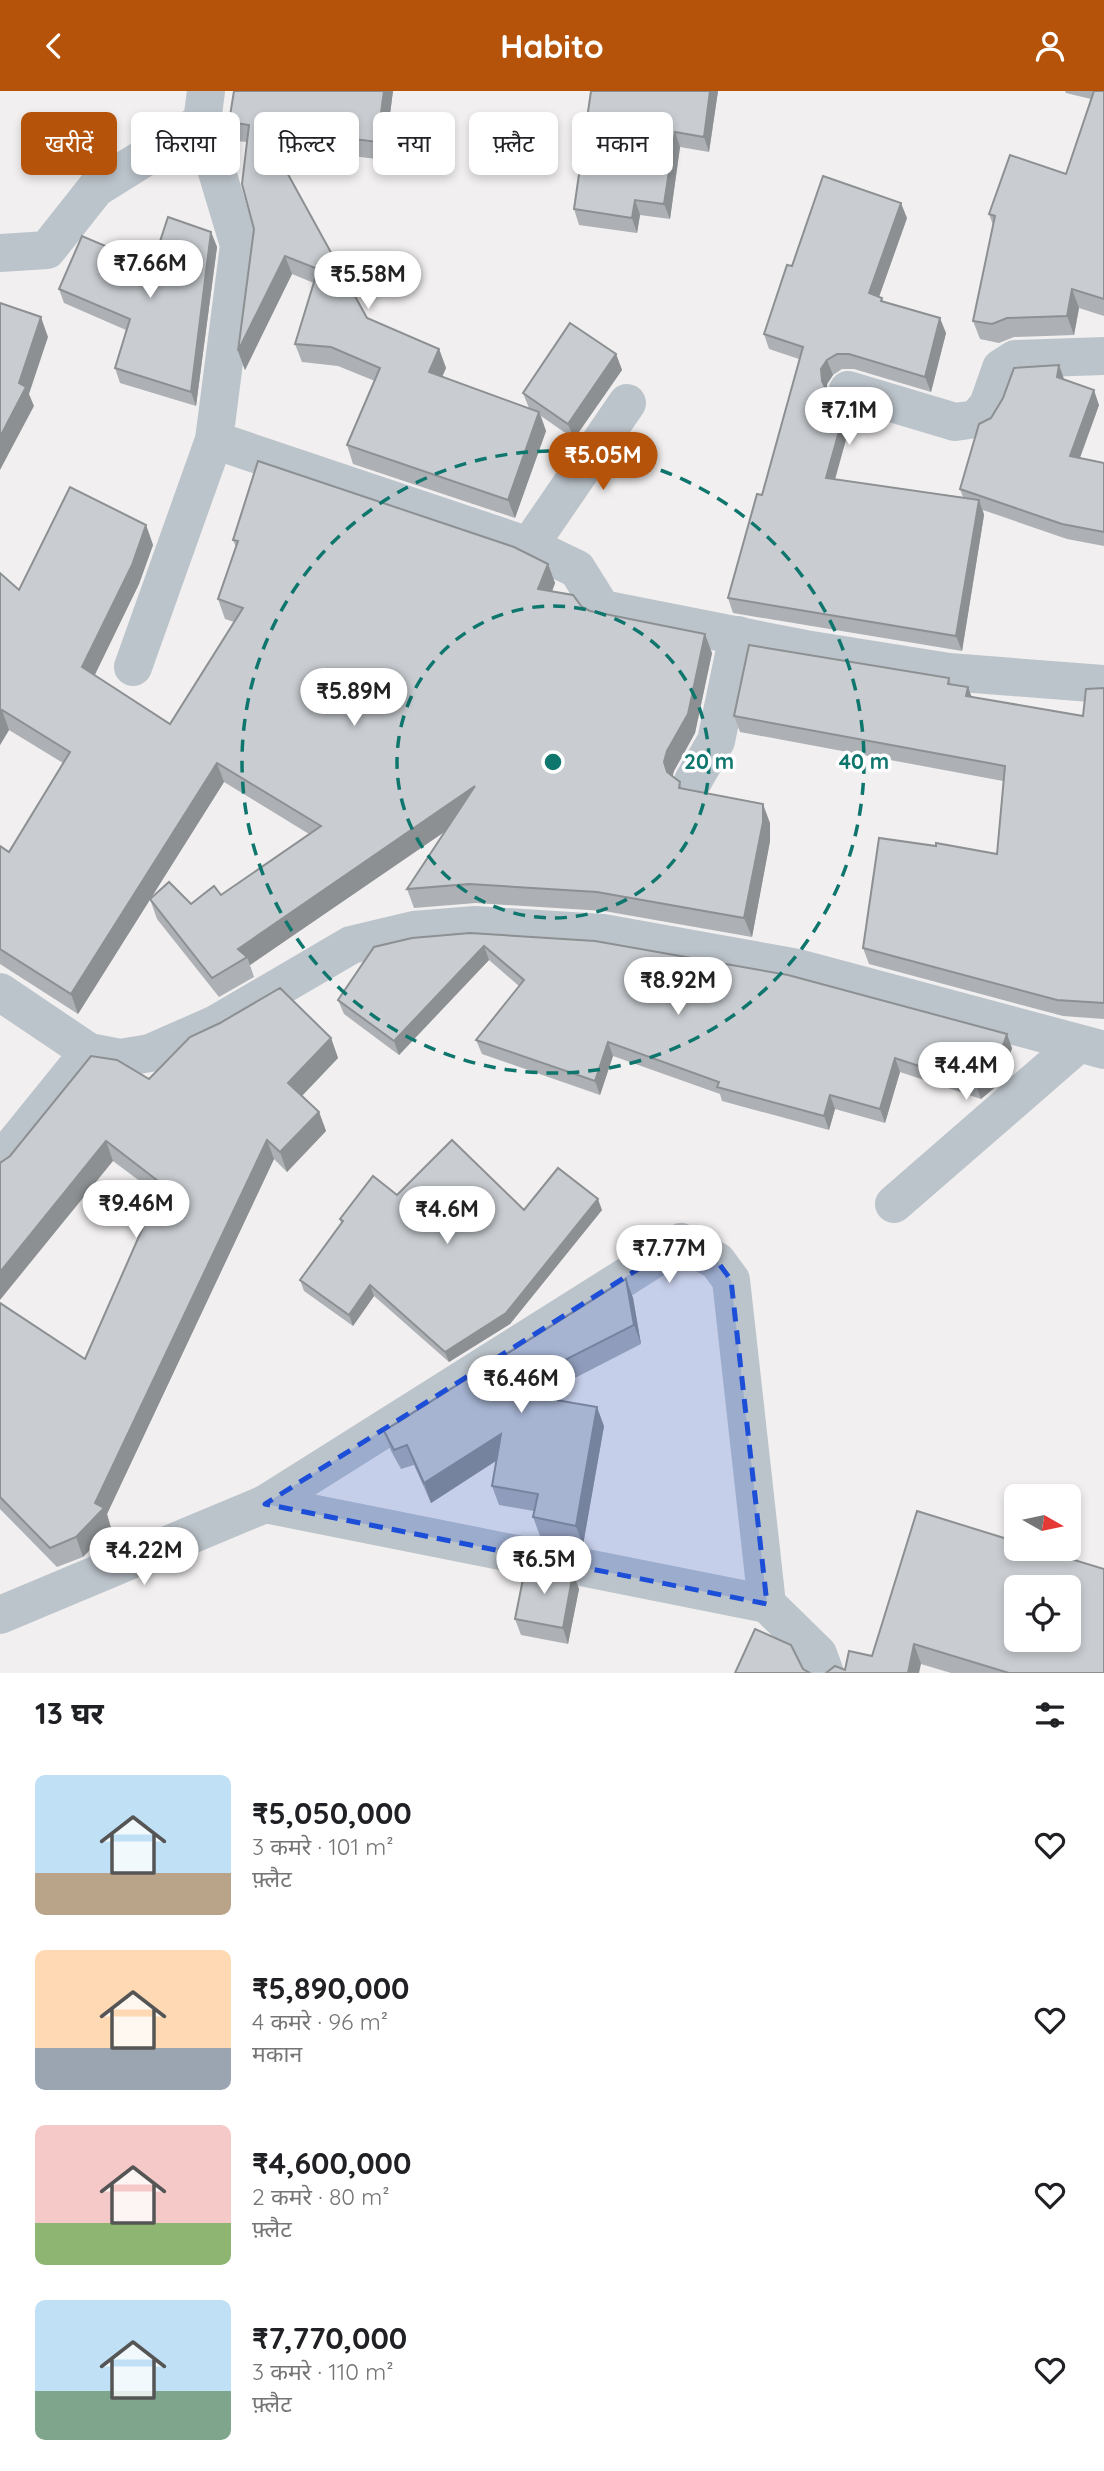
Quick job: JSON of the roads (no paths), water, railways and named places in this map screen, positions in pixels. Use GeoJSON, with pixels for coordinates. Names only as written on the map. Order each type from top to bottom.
{"type":"FeatureCollection","features":[{"type":"Feature","properties":{"kind":"street"},"geometry":{"type":"LineString","coordinates":[[0,253],[47,250],[96,188],[204,106],[239,245],[214,440],[133,667]]}},
{"type":"Feature","properties":{"kind":"street"},"geometry":{"type":"LineString","coordinates":[[848,390],[955,422],[976,419],[988,405],[1001,368],[1015,359],[1104,356]]}},
{"type":"Feature","properties":{"kind":"street"},"geometry":{"type":"LineString","coordinates":[[529,546],[627,404]]}},
{"type":"Feature","properties":{"kind":"street"},"geometry":{"type":"LineString","coordinates":[[214,440],[529,546],[577,569],[602,609],[805,649],[949,672],[1104,684]]}},
{"type":"Feature","properties":{"kind":"street"},"geometry":{"type":"LineString","coordinates":[[693,781],[716,741],[738,635]]}},
{"type":"Feature","properties":{"kind":"street"},"geometry":{"type":"LineString","coordinates":[[0,992],[89,1052],[120,1058],[150,1053],[216,1024],[351,945],[414,930],[475,925],[603,933],[798,968],[1090,1047]]}},
{"type":"Feature","properties":{"kind":"street"},"geometry":{"type":"LineString","coordinates":[[894,1204],[1090,1047]]}},
{"type":"Feature","properties":{"kind":"street"},"geometry":{"type":"LineString","coordinates":[[0,1162],[89,1052]]}},
{"type":"Feature","properties":{"kind":"street"},"geometry":{"type":"LineString","coordinates":[[0,1615],[265,1504],[681,1242],[717,1261],[731,1280],[767,1604]]}},
{"type":"Feature","properties":{"kind":"street"},"geometry":{"type":"LineString","coordinates":[[265,1504],[767,1604],[818,1654],[825,1673]]}}]}
